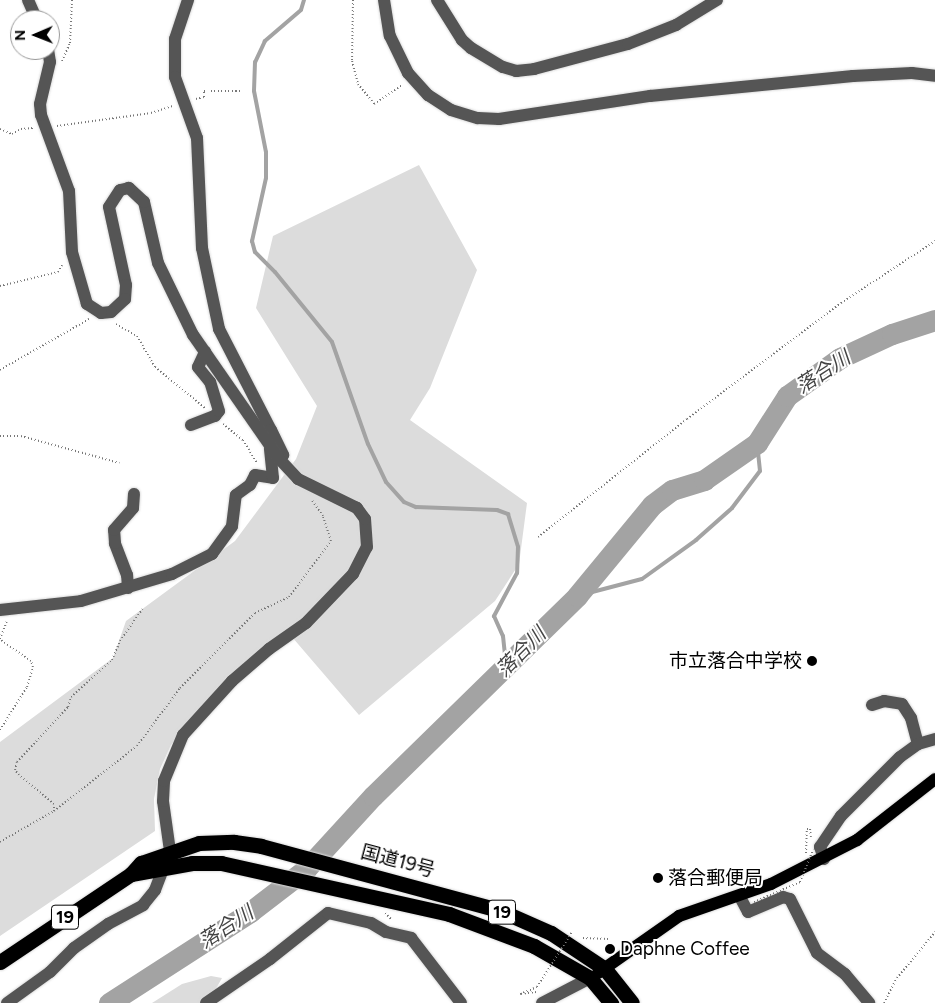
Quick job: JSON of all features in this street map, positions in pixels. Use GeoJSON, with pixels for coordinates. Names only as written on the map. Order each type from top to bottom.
{"type":"FeatureCollection","features":[{"type":"Feature","properties":{"kind":"highway","name":"国道19号"},"geometry":{"type":"LineString","coordinates":[[0,962],[132,874],[141,863],[170,851],[216,841],[261,846],[499,910],[551,933],[604,969],[632,1003]]}},
{"type":"Feature","properties":{"kind":"highway","name":"国道19号"},"geometry":{"type":"LineString","coordinates":[[132,874],[162,871],[192,863],[221,863],[449,914],[534,946],[590,978],[610,1003]]}},
{"type":"Feature","properties":{"kind":"main road"},"geometry":{"type":"LineString","coordinates":[[590,978],[680,916],[740,896],[824,859],[857,840],[935,779]]}},
{"type":"Feature","properties":{"kind":"street"},"geometry":{"type":"LineString","coordinates":[[188,0],[175,39],[175,77],[197,138],[202,248],[219,328],[283,455],[280,460]]}},
{"type":"Feature","properties":{"kind":"street"},"geometry":{"type":"LineString","coordinates":[[384,0],[390,36],[408,73],[417,84],[451,110],[478,118],[499,119],[650,96],[772,84],[894,73],[935,76]]}},
{"type":"Feature","properties":{"kind":"street"},"geometry":{"type":"LineString","coordinates":[[437,0],[471,48],[503,68],[516,71],[534,69],[628,44],[676,25],[717,0]]}},
{"type":"Feature","properties":{"kind":"street"},"geometry":{"type":"LineString","coordinates":[[7,1003],[50,972],[74,948],[108,924],[144,905],[155,890],[170,851],[163,801],[164,781],[183,735],[232,681],[269,649],[306,623],[354,574],[367,547],[365,519],[357,508],[298,479],[270,449],[205,352],[177,306],[158,262],[144,202],[129,188],[120,190],[109,207],[126,286],[125,299],[119,308],[102,312],[87,304],[72,252],[69,191],[45,125],[40,104],[48,76],[50,60]]}},
{"type":"Feature","properties":{"kind":"street"},"geometry":{"type":"LineString","coordinates":[[191,425],[215,416],[219,411],[210,382],[198,367],[205,352]]}},
{"type":"Feature","properties":{"kind":"street"},"geometry":{"type":"LineString","coordinates":[[5,610],[81,601],[172,574],[212,554],[232,526],[236,495],[250,485],[255,475],[273,478],[270,449]]}},
{"type":"Feature","properties":{"kind":"street"},"geometry":{"type":"LineString","coordinates":[[128,588],[127,575],[114,543],[114,530],[133,508],[134,494]]}},
{"type":"Feature","properties":{"kind":"street"},"geometry":{"type":"LineString","coordinates":[[872,705],[884,701],[902,704],[911,718],[918,744]]}},
{"type":"Feature","properties":{"kind":"street"},"geometry":{"type":"LineString","coordinates":[[824,859],[820,846],[841,816],[900,757],[918,744],[935,739]]}},
{"type":"Feature","properties":{"kind":"street"},"geometry":{"type":"LineString","coordinates":[[740,896],[748,912],[783,897],[790,899],[817,953],[845,974],[868,1003]]}},
{"type":"Feature","properties":{"kind":"street"},"geometry":{"type":"LineString","coordinates":[[206,1003],[270,959],[328,913],[371,923],[386,932],[411,938],[461,1003]]}},
{"type":"Feature","properties":{"kind":"street"},"geometry":{"type":"LineString","coordinates":[[537,995],[590,978]]}},
{"type":"Feature","properties":{"kind":"path"},"geometry":{"type":"LineString","coordinates":[[48,76],[55,74],[68,51],[72,0]]}},
{"type":"Feature","properties":{"kind":"path"},"geometry":{"type":"LineString","coordinates":[[353,0],[353,73],[365,93],[374,104],[400,84],[406,87],[417,84]]}},
{"type":"Feature","properties":{"kind":"path"},"geometry":{"type":"LineString","coordinates":[[0,129],[12,134],[21,128],[45,125],[77,125],[151,113],[204,97],[204,91],[240,91]]}},
{"type":"Feature","properties":{"kind":"path"},"geometry":{"type":"LineString","coordinates":[[538,537],[687,419],[841,303],[935,241]]}},
{"type":"Feature","properties":{"kind":"path"},"geometry":{"type":"LineString","coordinates":[[0,286],[58,272],[72,252]]}},
{"type":"Feature","properties":{"kind":"path"},"geometry":{"type":"LineString","coordinates":[[0,370],[102,312],[111,321],[138,336],[155,367],[243,440],[258,464]]}},
{"type":"Feature","properties":{"kind":"path"},"geometry":{"type":"LineString","coordinates":[[0,436],[21,436],[119,463]]}},
{"type":"Feature","properties":{"kind":"path"},"geometry":{"type":"LineString","coordinates":[[0,842],[54,811],[136,746],[185,682],[255,613],[289,597],[316,565],[331,541],[323,516],[310,499]]}},
{"type":"Feature","properties":{"kind":"path"},"geometry":{"type":"LineString","coordinates":[[54,811],[54,804],[18,775],[15,770],[17,762],[68,707],[71,697],[112,660],[120,641],[142,609]]}},
{"type":"Feature","properties":{"kind":"path"},"geometry":{"type":"LineString","coordinates":[[0,730],[27,687],[33,667],[31,661],[0,639],[5,610]]}},
{"type":"Feature","properties":{"kind":"path"},"geometry":{"type":"LineString","coordinates":[[754,902],[800,882],[813,850]]}},
{"type":"Feature","properties":{"kind":"path"},"geometry":{"type":"LineString","coordinates":[[537,995],[520,994],[537,987],[572,932],[584,938],[609,940]]}},
{"type":"Feature","properties":{"kind":"path"},"geometry":{"type":"LineString","coordinates":[[884,1003],[896,978],[935,932]]}},
{"type":"Feature","properties":{"kind":"shaded area"},"geometry":{"type":"Polygon","coordinates":[[[419,165],[477,270],[430,388],[410,420],[527,503],[519,564],[495,601],[359,715],[286,630],[255,653],[220,685],[171,745],[160,769],[154,799],[155,831],[0,936],[0,742],[113,658],[126,621],[235,541],[296,459],[317,406],[256,308],[273,236],[419,165]]]}},
{"type":"Feature","properties":{"kind":"shaded area"},"geometry":{"type":"Polygon","coordinates":[[[211,976],[222,978],[213,994],[201,1003],[152,1003],[182,984],[211,976]]]}},
{"type":"Feature","properties":{"kind":"waterway"},"geometry":{"type":"LineString","coordinates":[[304,0],[301,10],[265,41],[255,62],[254,91],[266,152],[266,178],[252,241],[255,252],[275,272],[332,342],[368,444],[386,482],[404,502],[416,507],[497,510],[508,514],[518,547],[517,573],[494,616],[503,636],[506,665]]}},
{"type":"Feature","properties":{"kind":"waterway","name":"落合川"},"geometry":{"type":"LineString","coordinates":[[109,1003],[250,912],[306,869],[373,796],[577,596],[652,505],[672,490],[704,480],[757,443],[787,396],[840,358],[892,334],[935,320]]}},
{"type":"Feature","properties":{"kind":"waterway"},"geometry":{"type":"LineString","coordinates":[[577,596],[642,579],[696,540],[732,508],[760,471],[757,443]]}},
{"type":"Feature","properties":{"kind":"place","name":"市立落合中学校"},"geometry":{"type":"Point","coordinates":[812,661]}},
{"type":"Feature","properties":{"kind":"place","name":"落合郵便局"},"geometry":{"type":"Point","coordinates":[658,878]}},
{"type":"Feature","properties":{"kind":"place","name":"Daphne Coffee"},"geometry":{"type":"Point","coordinates":[610,949]}}]}
